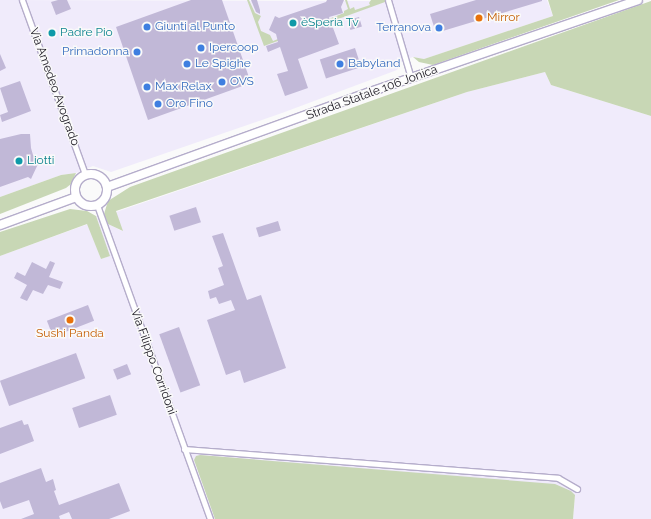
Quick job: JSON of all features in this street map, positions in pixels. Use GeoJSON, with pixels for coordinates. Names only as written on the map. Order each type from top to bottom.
{"type":"FeatureCollection","features":[{"type":"Feature","properties":{"kind":"main road","name":"Strada Statale 106 Jonica"},"geometry":{"type":"LineString","coordinates":[[107,187],[411,78],[638,0]]}},
{"type":"Feature","properties":{"kind":"main road"},"geometry":{"type":"LineString","coordinates":[[90,173],[100,176],[107,187],[107,195],[98,205],[84,205],[76,197],[75,186],[80,177],[85,174],[90,173]]}},
{"type":"Feature","properties":{"kind":"main road"},"geometry":{"type":"LineString","coordinates":[[0,225],[76,197]]}},
{"type":"Feature","properties":{"kind":"street","name":"Via Amedeo Avogrado"},"geometry":{"type":"LineString","coordinates":[[22,0],[85,174]]}},
{"type":"Feature","properties":{"kind":"street"},"geometry":{"type":"LineString","coordinates":[[388,0],[411,78]]}},
{"type":"Feature","properties":{"kind":"street","name":"Via Filippo Corridoni"},"geometry":{"type":"LineString","coordinates":[[98,205],[210,519]]}},
{"type":"Feature","properties":{"kind":"street"},"geometry":{"type":"LineString","coordinates":[[184,449],[558,478],[577,489]]}},
{"type":"Feature","properties":{"kind":"shaded area"},"geometry":{"type":"Polygon","coordinates":[[[0,0],[547,0],[553,16],[424,59],[413,57],[402,61],[397,70],[282,113],[111,172],[93,166],[76,173],[61,175],[0,197],[0,0]]]}},
{"type":"Feature","properties":{"kind":"shaded area"},"geometry":{"type":"Polygon","coordinates":[[[545,72],[551,85],[651,116],[651,519],[573,519],[575,495],[194,460],[215,519],[0,519],[0,256],[88,224],[101,259],[109,256],[96,216],[104,214],[109,224],[122,231],[116,212],[467,92],[545,72]]]}},
{"type":"Feature","properties":{"kind":"green space"},"geometry":{"type":"Polygon","coordinates":[[[247,0],[249,0],[255,13],[261,16],[258,22],[261,31],[270,35],[273,41],[344,13],[344,11],[348,9],[345,0],[347,0],[350,9],[354,7],[355,10],[370,5],[369,3],[371,0],[385,0],[385,2],[264,46],[247,0]]]}},
{"type":"Feature","properties":{"kind":"green space"},"geometry":{"type":"Polygon","coordinates":[[[548,0],[619,0],[433,65],[419,62],[413,57],[424,59],[553,16],[548,0]]]}},
{"type":"Feature","properties":{"kind":"green space"},"geometry":{"type":"Polygon","coordinates":[[[651,1],[651,116],[551,85],[545,72],[467,92],[116,211],[123,231],[108,224],[104,214],[108,201],[130,187],[651,1]]]}},
{"type":"Feature","properties":{"kind":"green space"},"geometry":{"type":"Polygon","coordinates":[[[76,173],[71,184],[66,188],[0,214],[0,197],[61,175],[76,173]]]}},
{"type":"Feature","properties":{"kind":"green space"},"geometry":{"type":"Polygon","coordinates":[[[70,209],[87,211],[96,216],[110,256],[101,259],[87,224],[0,256],[0,232],[70,209]]]}},
{"type":"Feature","properties":{"kind":"green space"},"geometry":{"type":"Polygon","coordinates":[[[200,455],[555,484],[571,491],[575,495],[573,519],[215,519],[194,460],[196,456],[200,455]]]}},
{"type":"Feature","properties":{"kind":"building"},"geometry":{"type":"Polygon","coordinates":[[[67,0],[71,9],[56,15],[51,2],[67,0]]]}},
{"type":"Feature","properties":{"kind":"building","name":"Le Spighe"},"geometry":{"type":"Polygon","coordinates":[[[191,0],[222,0],[251,83],[148,120],[116,27],[191,0]]]}},
{"type":"Feature","properties":{"kind":"building"},"geometry":{"type":"Polygon","coordinates":[[[251,0],[257,0],[260,14],[256,12],[251,0]]]}},
{"type":"Feature","properties":{"kind":"building"},"geometry":{"type":"Polygon","coordinates":[[[327,0],[344,0],[341,7],[343,13],[329,17],[339,44],[298,59],[308,88],[285,96],[277,74],[288,71],[280,47],[268,52],[266,46],[278,42],[276,34],[269,30],[275,16],[279,18],[326,2],[327,0]]]}},
{"type":"Feature","properties":{"kind":"building"},"geometry":{"type":"Polygon","coordinates":[[[476,0],[542,1],[436,33],[430,14],[476,0]]]}},
{"type":"Feature","properties":{"kind":"building"},"geometry":{"type":"Polygon","coordinates":[[[359,17],[362,27],[350,30],[348,21],[359,17]]]}},
{"type":"Feature","properties":{"kind":"building","name":"Babyland"},"geometry":{"type":"Polygon","coordinates":[[[355,48],[361,67],[326,78],[320,59],[355,48]]]}},
{"type":"Feature","properties":{"kind":"building"},"geometry":{"type":"Polygon","coordinates":[[[0,54],[6,68],[0,71],[0,54]]]}},
{"type":"Feature","properties":{"kind":"building"},"geometry":{"type":"Polygon","coordinates":[[[20,81],[31,111],[2,122],[0,115],[8,112],[0,88],[20,81]]]}},
{"type":"Feature","properties":{"kind":"building","name":"Liotti"},"geometry":{"type":"Polygon","coordinates":[[[21,134],[30,134],[31,148],[33,155],[39,158],[38,164],[31,179],[28,177],[0,187],[0,139],[21,134]]]}},
{"type":"Feature","properties":{"kind":"building"},"geometry":{"type":"Polygon","coordinates":[[[196,207],[201,222],[174,231],[169,216],[196,207]]]}},
{"type":"Feature","properties":{"kind":"building"},"geometry":{"type":"Polygon","coordinates":[[[278,221],[281,231],[259,237],[256,228],[278,221]]]}},
{"type":"Feature","properties":{"kind":"building"},"geometry":{"type":"Polygon","coordinates":[[[223,233],[247,300],[261,295],[286,368],[244,383],[240,370],[226,375],[207,320],[235,310],[231,300],[219,304],[216,297],[210,299],[208,291],[224,285],[218,268],[223,266],[212,236],[223,233]]]}},
{"type":"Feature","properties":{"kind":"building"},"geometry":{"type":"Polygon","coordinates":[[[50,261],[55,263],[49,277],[63,282],[60,289],[48,285],[43,294],[33,290],[27,301],[20,298],[27,285],[14,278],[17,272],[25,276],[32,262],[46,269],[50,261]]]}},
{"type":"Feature","properties":{"kind":"building","name":"Sushi Panda"},"geometry":{"type":"Polygon","coordinates":[[[88,305],[94,321],[53,337],[47,321],[88,305]]]}},
{"type":"Feature","properties":{"kind":"building"},"geometry":{"type":"Polygon","coordinates":[[[179,327],[200,385],[180,392],[159,334],[179,327]]]}},
{"type":"Feature","properties":{"kind":"building"},"geometry":{"type":"Polygon","coordinates":[[[76,353],[85,378],[9,406],[0,381],[76,353]]]}},
{"type":"Feature","properties":{"kind":"building"},"geometry":{"type":"Polygon","coordinates":[[[127,364],[131,374],[117,380],[113,370],[127,364]]]}},
{"type":"Feature","properties":{"kind":"building"},"geometry":{"type":"Polygon","coordinates":[[[110,395],[117,415],[79,428],[72,408],[110,395]]]}},
{"type":"Feature","properties":{"kind":"building"},"geometry":{"type":"Polygon","coordinates":[[[22,420],[24,425],[28,424],[34,441],[0,454],[0,428],[22,420]]]}},
{"type":"Feature","properties":{"kind":"building"},"geometry":{"type":"Polygon","coordinates":[[[41,468],[46,482],[53,479],[56,490],[54,491],[59,505],[119,483],[130,511],[109,519],[72,519],[69,512],[59,516],[60,519],[21,519],[34,514],[29,500],[3,509],[0,501],[0,483],[41,468]]]}},
{"type":"Feature","properties":{"kind":"place","name":"Mirror"},"geometry":{"type":"Point","coordinates":[479,18]}},
{"type":"Feature","properties":{"kind":"place","name":"èSperia Tv"},"geometry":{"type":"Point","coordinates":[293,23]}},
{"type":"Feature","properties":{"kind":"place","name":"Giunti al Punto"},"geometry":{"type":"Point","coordinates":[147,27]}},
{"type":"Feature","properties":{"kind":"place","name":"Terranova"},"geometry":{"type":"Point","coordinates":[439,28]}},
{"type":"Feature","properties":{"kind":"place","name":"Padre Pio"},"geometry":{"type":"Point","coordinates":[52,33]}},
{"type":"Feature","properties":{"kind":"place","name":"Ipercoop"},"geometry":{"type":"Point","coordinates":[201,48]}},
{"type":"Feature","properties":{"kind":"place","name":"Primadonna"},"geometry":{"type":"Point","coordinates":[137,52]}},
{"type":"Feature","properties":{"kind":"place","name":"Le Spighe"},"geometry":{"type":"Point","coordinates":[187,64]}},
{"type":"Feature","properties":{"kind":"place","name":"Babyland"},"geometry":{"type":"Point","coordinates":[340,64]}},
{"type":"Feature","properties":{"kind":"place","name":"OVS"},"geometry":{"type":"Point","coordinates":[222,82]}},
{"type":"Feature","properties":{"kind":"place","name":"Max Relax"},"geometry":{"type":"Point","coordinates":[147,87]}},
{"type":"Feature","properties":{"kind":"place","name":"Oro Fino"},"geometry":{"type":"Point","coordinates":[158,104]}},
{"type":"Feature","properties":{"kind":"place","name":"Liotti"},"geometry":{"type":"Point","coordinates":[19,161]}},
{"type":"Feature","properties":{"kind":"place","name":"Sushi Panda"},"geometry":{"type":"Point","coordinates":[70,320]}}]}
